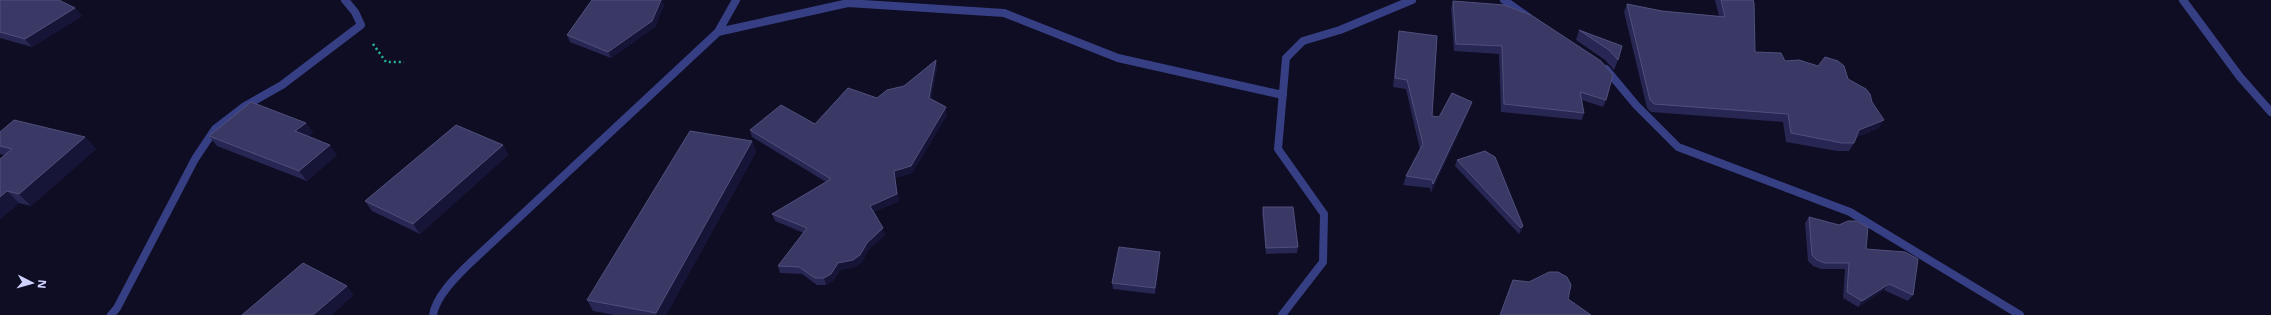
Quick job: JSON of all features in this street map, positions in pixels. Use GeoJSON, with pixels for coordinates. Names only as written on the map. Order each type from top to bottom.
{"type":"FeatureCollection","features":[{"type":"Feature","properties":{"kind":"street"},"geometry":{"type":"LineString","coordinates":[[111,315],[117,308],[194,159],[215,129],[245,106],[282,84],[361,25],[355,12],[345,0]]}},
{"type":"Feature","properties":{"kind":"street"},"geometry":{"type":"LineString","coordinates":[[433,315],[434,309],[453,281],[469,264],[718,32],[736,0]]}},
{"type":"Feature","properties":{"kind":"street"},"geometry":{"type":"LineString","coordinates":[[1282,315],[1323,262],[1324,214],[1278,149],[1286,58],[1303,41],[1340,30],[1412,0]]}},
{"type":"Feature","properties":{"kind":"street"},"geometry":{"type":"LineString","coordinates":[[1504,0],[1533,20]]}},
{"type":"Feature","properties":{"kind":"street"},"geometry":{"type":"LineString","coordinates":[[2183,0],[2240,77],[2271,112]]}},
{"type":"Feature","properties":{"kind":"street"},"geometry":{"type":"LineString","coordinates":[[718,32],[848,3],[1004,13],[1118,58],[1283,95]]}},
{"type":"Feature","properties":{"kind":"street"},"geometry":{"type":"LineString","coordinates":[[1602,64],[1636,105],[1678,147],[1850,212],[2020,315]]}},
{"type":"Feature","properties":{"kind":"path"},"geometry":{"type":"LineString","coordinates":[[361,25],[386,62],[404,62]]}},
{"type":"Feature","properties":{"kind":"building"},"geometry":{"type":"Polygon","coordinates":[[[0,0],[59,0],[75,8],[25,39],[0,32],[0,0]]]}},
{"type":"Feature","properties":{"kind":"building"},"geometry":{"type":"Polygon","coordinates":[[[592,0],[661,0],[652,21],[608,52],[567,35],[592,0]]]}},
{"type":"Feature","properties":{"kind":"building"},"geometry":{"type":"Polygon","coordinates":[[[1721,0],[1753,0],[1755,52],[1781,53],[1785,61],[1799,60],[1818,66],[1825,57],[1838,61],[1844,66],[1848,79],[1866,89],[1870,94],[1872,102],[1884,120],[1859,130],[1854,143],[1842,143],[1791,133],[1788,114],[1654,104],[1650,100],[1627,4],[1662,11],[1725,17],[1721,0]]]}},
{"type":"Feature","properties":{"kind":"building"},"geometry":{"type":"Polygon","coordinates":[[[1453,1],[1504,5],[1531,15],[1601,61],[1613,75],[1606,100],[1580,92],[1584,113],[1504,104],[1502,46],[1456,44],[1453,1]]]}},
{"type":"Feature","properties":{"kind":"building"},"geometry":{"type":"Polygon","coordinates":[[[1579,30],[1622,46],[1618,60],[1609,50],[1579,30]]]}},
{"type":"Feature","properties":{"kind":"building"},"geometry":{"type":"Polygon","coordinates":[[[1399,31],[1437,36],[1432,116],[1439,117],[1452,93],[1472,102],[1433,184],[1432,180],[1406,176],[1423,144],[1407,80],[1395,78],[1399,31]]]}},
{"type":"Feature","properties":{"kind":"building"},"geometry":{"type":"Polygon","coordinates":[[[936,60],[929,98],[946,107],[911,166],[894,171],[897,194],[870,206],[883,228],[867,243],[860,255],[853,260],[838,263],[831,274],[824,278],[815,278],[799,267],[778,266],[807,228],[772,214],[831,179],[750,130],[781,105],[815,124],[848,88],[877,98],[887,90],[904,86],[936,60]]]}},
{"type":"Feature","properties":{"kind":"building"},"geometry":{"type":"Polygon","coordinates":[[[251,102],[306,123],[295,131],[330,145],[299,171],[209,136],[251,102]]]}},
{"type":"Feature","properties":{"kind":"building"},"geometry":{"type":"Polygon","coordinates":[[[14,120],[85,137],[19,194],[7,191],[0,197],[0,159],[12,149],[0,146],[0,132],[14,120]]]}},
{"type":"Feature","properties":{"kind":"building"},"geometry":{"type":"Polygon","coordinates":[[[456,125],[503,145],[413,224],[365,201],[456,125]]]}},
{"type":"Feature","properties":{"kind":"building"},"geometry":{"type":"Polygon","coordinates":[[[690,131],[752,141],[656,313],[587,300],[690,131]]]}},
{"type":"Feature","properties":{"kind":"building"},"geometry":{"type":"Polygon","coordinates":[[[1485,151],[1495,157],[1523,226],[1521,228],[1457,160],[1485,151]]]}},
{"type":"Feature","properties":{"kind":"building"},"geometry":{"type":"Polygon","coordinates":[[[1263,207],[1293,207],[1298,247],[1266,248],[1263,207]]]}},
{"type":"Feature","properties":{"kind":"building"},"geometry":{"type":"Polygon","coordinates":[[[1809,217],[1839,225],[1848,221],[1856,221],[1868,227],[1866,249],[1905,252],[1918,259],[1913,295],[1889,284],[1862,301],[1847,292],[1849,263],[1825,263],[1817,260],[1812,255],[1809,217]]]}},
{"type":"Feature","properties":{"kind":"building"},"geometry":{"type":"Polygon","coordinates":[[[1119,247],[1160,252],[1155,288],[1112,283],[1119,247]]]}},
{"type":"Feature","properties":{"kind":"building"},"geometry":{"type":"Polygon","coordinates":[[[303,263],[347,286],[313,315],[242,315],[303,263]]]}},
{"type":"Feature","properties":{"kind":"building"},"geometry":{"type":"Polygon","coordinates":[[[1549,272],[1558,272],[1567,277],[1571,285],[1568,299],[1591,315],[1500,315],[1513,280],[1529,282],[1549,272]]]}}]}
